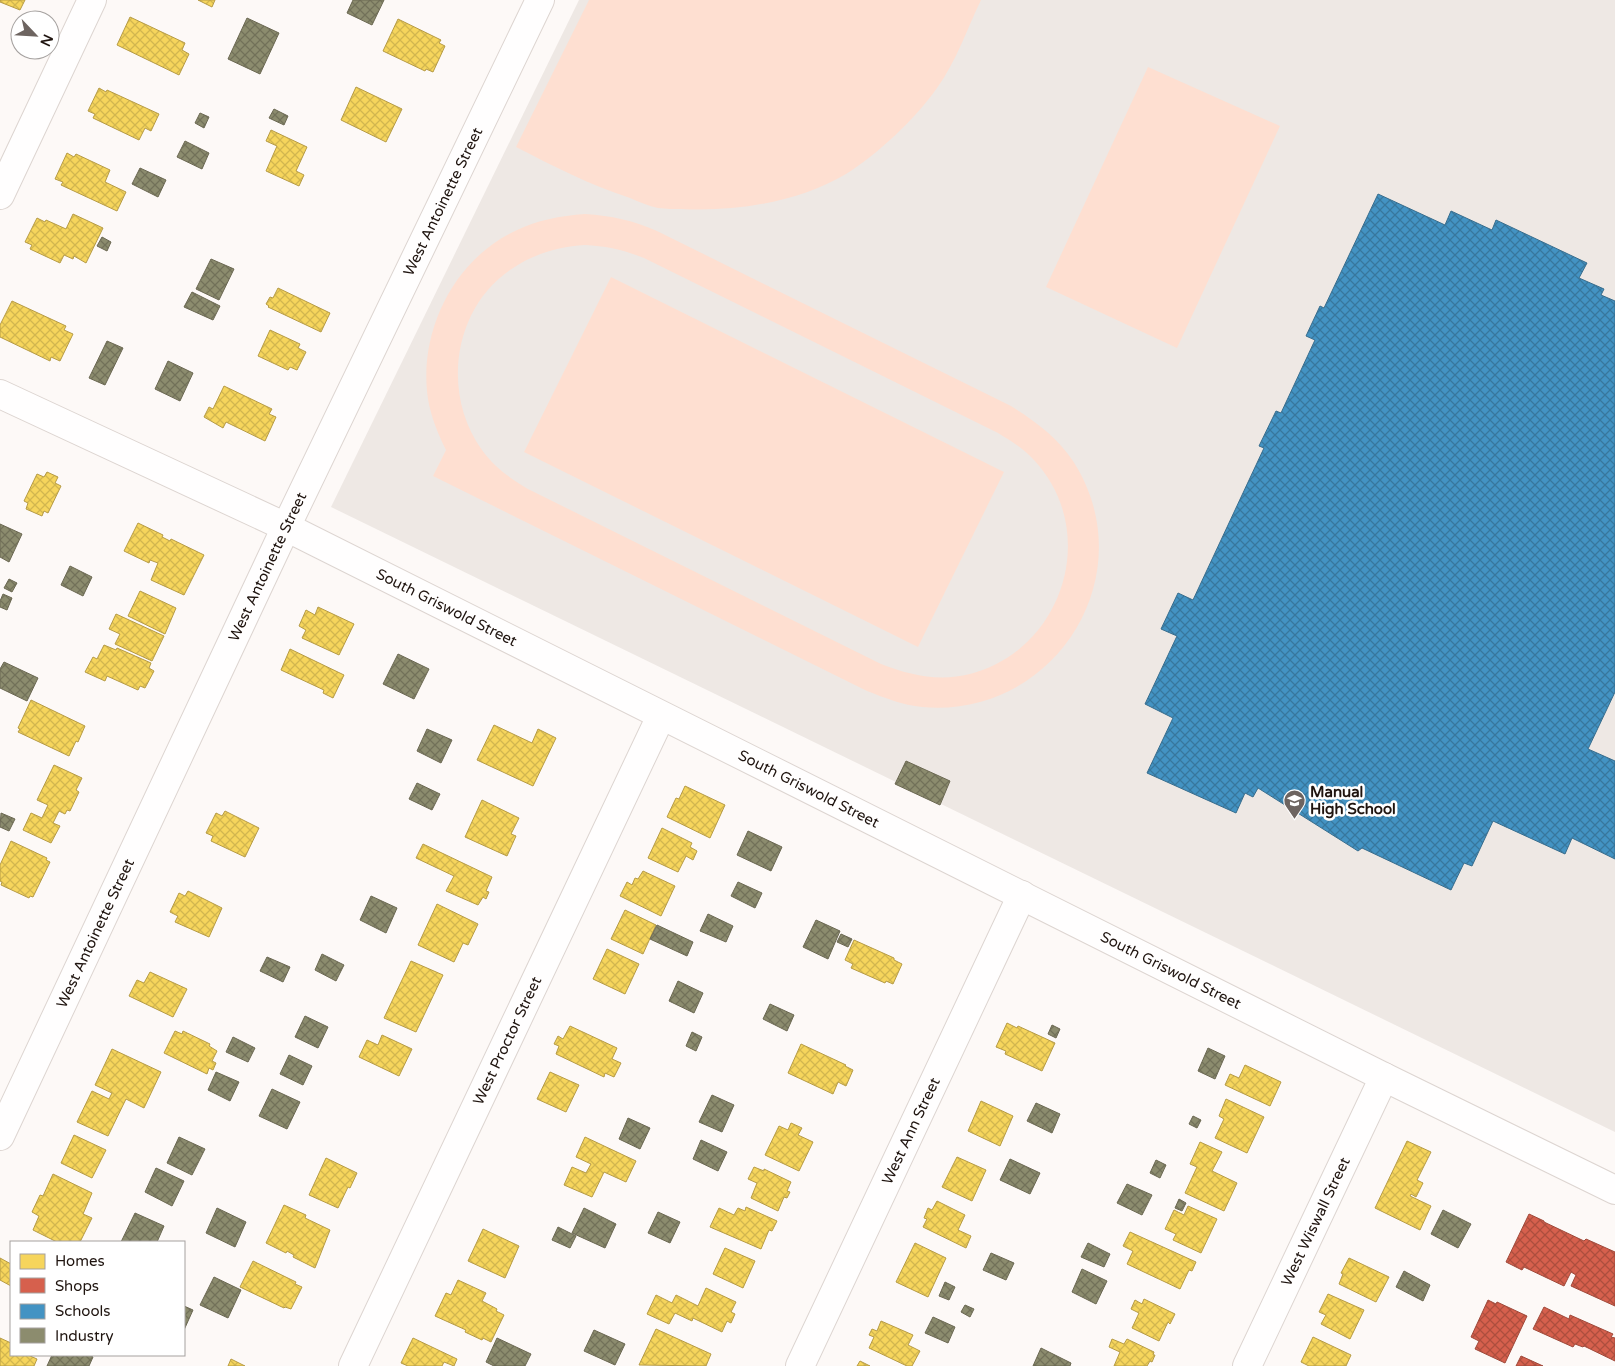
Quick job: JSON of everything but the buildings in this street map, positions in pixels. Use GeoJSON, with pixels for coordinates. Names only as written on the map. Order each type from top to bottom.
{"type":"FeatureCollection","features":[{"type":"Feature","properties":{"kind":"street"},"geometry":{"type":"LineString","coordinates":[[0,195],[92,0]]}},
{"type":"Feature","properties":{"kind":"street","name":"West Antoinette Street"},"geometry":{"type":"LineString","coordinates":[[3,1121],[540,0]]}},
{"type":"Feature","properties":{"kind":"street","name":"South Griswold Street"},"geometry":{"type":"LineString","coordinates":[[0,394],[286,527],[1384,1077],[1615,1190]]}},
{"type":"Feature","properties":{"kind":"street","name":"West Proctor Street"},"geometry":{"type":"LineString","coordinates":[[353,1366],[661,716]]}},
{"type":"Feature","properties":{"kind":"street","name":"West Ann Street"},"geometry":{"type":"LineString","coordinates":[[800,1366],[1022,895]]}},
{"type":"Feature","properties":{"kind":"street","name":"West Wiswall Street"},"geometry":{"type":"LineString","coordinates":[[1247,1366],[1384,1077]]}},
{"type":"Feature","properties":{"kind":"shaded area","name":"Manual High School"},"geometry":{"type":"Polygon","coordinates":[[[579,0],[1615,0],[1615,1132],[331,507],[579,0]]]}},
{"type":"Feature","properties":{"kind":"shaded area"},"geometry":{"type":"Polygon","coordinates":[[[589,0],[981,0],[956,56],[937,88],[907,123],[870,157],[846,174],[808,192],[745,207],[702,210],[664,209],[648,205],[586,181],[516,147],[589,0]]]}},
{"type":"Feature","properties":{"kind":"shaded area"},"geometry":{"type":"Polygon","coordinates":[[[1148,67],[1280,126],[1177,348],[1046,287],[1148,67]]]}},
{"type":"Feature","properties":{"kind":"shaded area"},"geometry":{"type":"Polygon","coordinates":[[[576,215],[613,217],[657,231],[1011,406],[1053,437],[1073,461],[1093,505],[1099,549],[1092,592],[1075,631],[1047,664],[1012,690],[970,705],[922,707],[894,701],[867,691],[433,476],[446,450],[431,412],[426,374],[435,324],[444,301],[458,279],[474,260],[493,244],[515,231],[532,224],[576,215]],[[575,246],[546,252],[519,264],[491,287],[476,307],[465,330],[459,354],[458,379],[461,404],[469,428],[482,450],[497,467],[528,489],[892,668],[913,674],[936,677],[970,674],[1002,661],[1029,641],[1049,615],[1062,585],[1068,553],[1065,520],[1054,489],[1034,460],[1026,452],[998,433],[644,258],[615,249],[575,246]]]}},
{"type":"Feature","properties":{"kind":"shaded area"},"geometry":{"type":"Polygon","coordinates":[[[611,277],[1004,472],[918,647],[524,452],[611,277]]]}},
{"type":"Feature","properties":{"kind":"place","name":"Manual High School"},"geometry":{"type":"Point","coordinates":[1294,820]}}]}
